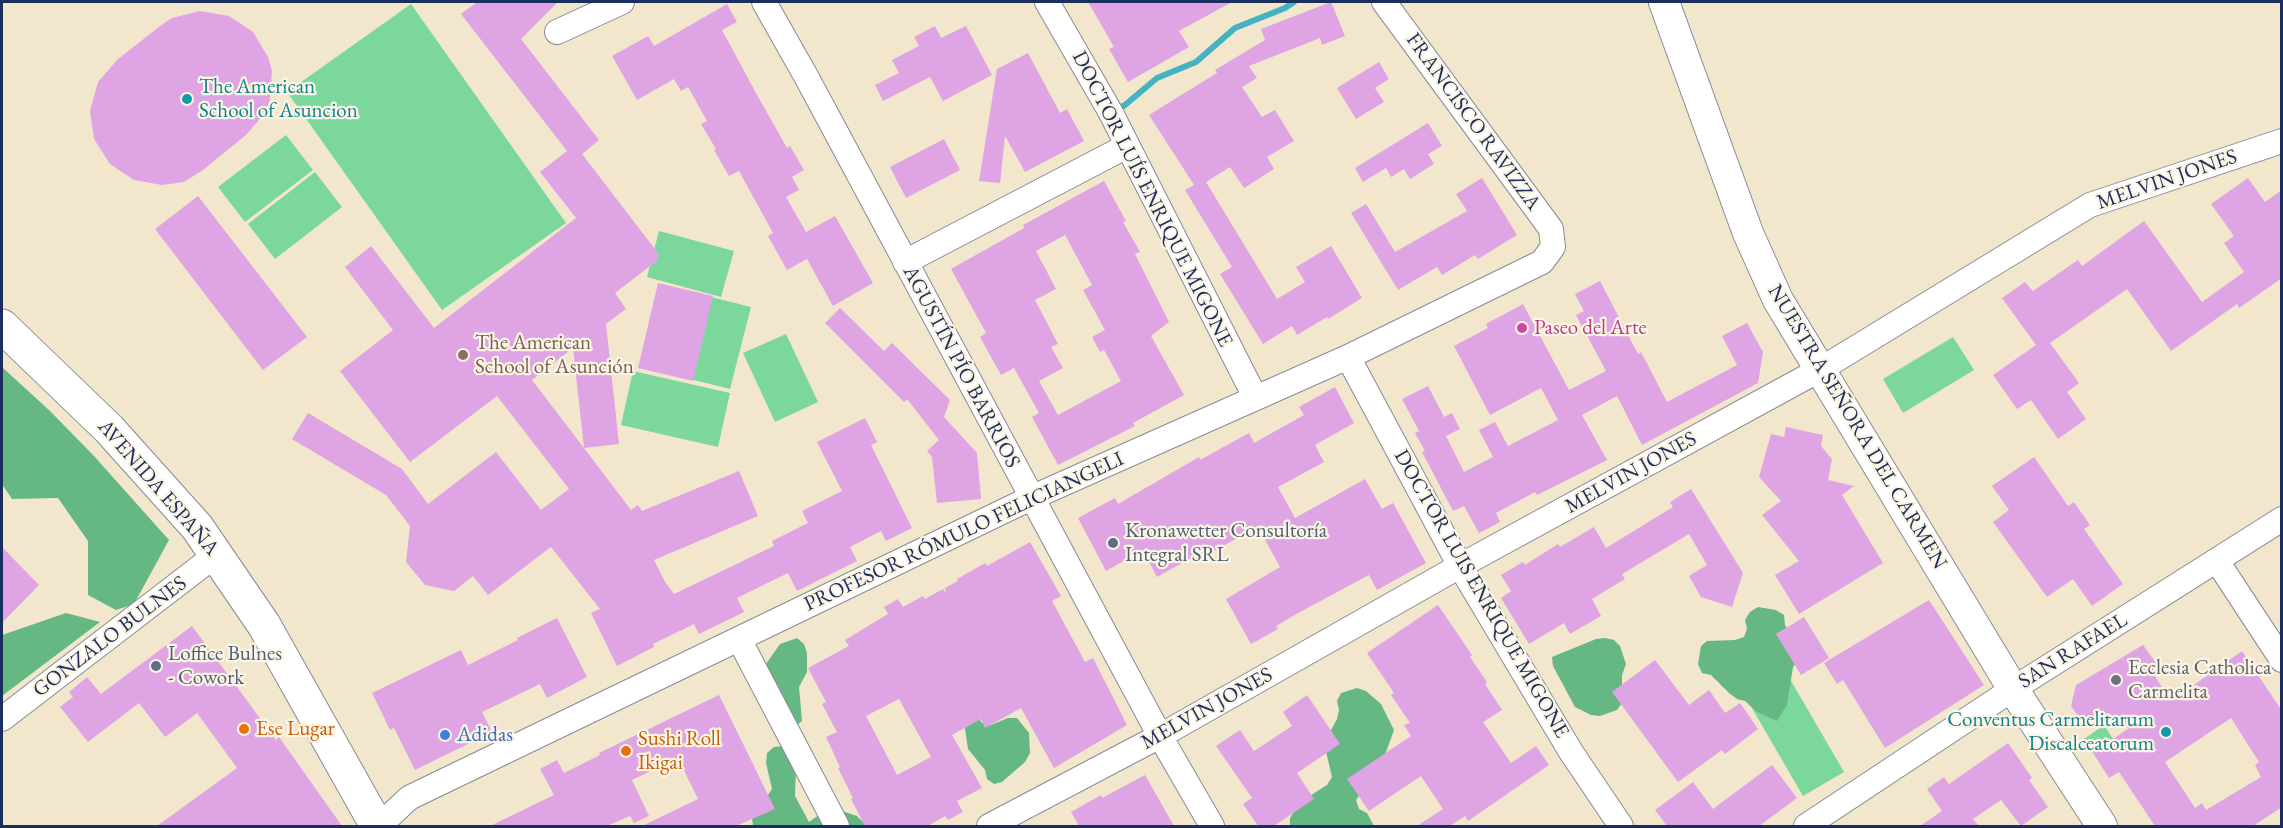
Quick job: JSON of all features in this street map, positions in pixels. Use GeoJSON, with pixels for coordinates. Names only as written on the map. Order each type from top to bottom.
{"type":"FeatureCollection","features":[{"type":"Feature","properties":{"kind":"main road","name":"AVENIDA ESPAÑA"},"geometry":{"type":"LineString","coordinates":[[2,326],[109,429],[197,527],[264,625],[378,826]]}},
{"type":"Feature","properties":{"kind":"street"},"geometry":{"type":"LineString","coordinates":[[557,32],[622,2]]}},
{"type":"Feature","properties":{"kind":"street","name":"AGUSTÍN PÍO BARRIOS"},"geometry":{"type":"LineString","coordinates":[[764,2],[1160,736],[1212,826]]}},
{"type":"Feature","properties":{"kind":"street","name":"DOCTOR LUÍS ENRIQUE MIGONE"},"geometry":{"type":"LineString","coordinates":[[1047,2],[1111,113],[1255,397]]}},
{"type":"Feature","properties":{"kind":"street","name":"FRANCISCO RAVIZZA"},"geometry":{"type":"LineString","coordinates":[[1384,2],[1551,229],[1553,247]]}},
{"type":"Feature","properties":{"kind":"street","name":"NUESTRA SEÑORA DEL CARMEN"},"geometry":{"type":"LineString","coordinates":[[1664,2],[1748,233],[1778,300],[2013,689],[2102,826]]}},
{"type":"Feature","properties":{"kind":"street","name":"MELVIN JONES"},"geometry":{"type":"LineString","coordinates":[[989,826],[1160,736],[1460,566],[1821,369],[2090,205],[2282,141]]}},
{"type":"Feature","properties":{"kind":"street"},"geometry":{"type":"LineString","coordinates":[[905,262],[1127,146]]}},
{"type":"Feature","properties":{"kind":"street","name":"PROFESOR RÓMULO FELICIANGELI"},"geometry":{"type":"LineString","coordinates":[[378,826],[409,798],[1031,498],[1348,357],[1542,262],[1553,247]]}},
{"type":"Feature","properties":{"kind":"street","name":"DOCTOR LUIS ENRIQUE MIGONE"},"geometry":{"type":"LineString","coordinates":[[1348,357],[1460,566],[1571,752],[1621,826]]}},
{"type":"Feature","properties":{"kind":"street","name":"SAN RAFAEL"},"geometry":{"type":"LineString","coordinates":[[1806,826],[2013,689],[2282,519]]}},
{"type":"Feature","properties":{"kind":"street","name":"GONZALO BULNES"},"geometry":{"type":"LineString","coordinates":[[2,719],[217,554]]}},
{"type":"Feature","properties":{"kind":"street"},"geometry":{"type":"LineString","coordinates":[[2217,561],[2282,660]]}},
{"type":"Feature","properties":{"kind":"street"},"geometry":{"type":"LineString","coordinates":[[739,639],[837,826]]}},
{"type":"Feature","properties":{"kind":"green space"},"geometry":{"type":"Polygon","coordinates":[[[411,4],[566,223],[442,310],[287,92],[411,4]]]}},
{"type":"Feature","properties":{"kind":"green space"},"geometry":{"type":"Polygon","coordinates":[[[286,135],[313,170],[245,222],[218,187],[286,135]]]}},
{"type":"Feature","properties":{"kind":"green space"},"geometry":{"type":"Polygon","coordinates":[[[315,172],[342,207],[275,259],[248,224],[315,172]]]}},
{"type":"Feature","properties":{"kind":"green space"},"geometry":{"type":"Polygon","coordinates":[[[659,231],[734,251],[721,297],[647,277],[659,231]]]}},
{"type":"Feature","properties":{"kind":"green space"},"geometry":{"type":"Polygon","coordinates":[[[703,295],[751,307],[730,389],[682,377],[703,295]]]}},
{"type":"Feature","properties":{"kind":"green space"},"geometry":{"type":"Polygon","coordinates":[[[786,334],[818,402],[775,422],[743,353],[786,334]]]}},
{"type":"Feature","properties":{"kind":"green space"},"geometry":{"type":"Polygon","coordinates":[[[1953,337],[1974,370],[1903,413],[1883,379],[1953,337]]]}},
{"type":"Feature","properties":{"kind":"green space"},"geometry":{"type":"Polygon","coordinates":[[[2,367],[94,456],[169,540],[134,604],[116,610],[88,595],[88,541],[58,498],[12,499],[2,484],[2,367]]]}},
{"type":"Feature","properties":{"kind":"green space"},"geometry":{"type":"Polygon","coordinates":[[[633,371],[730,393],[718,447],[621,425],[633,371]]]}},
{"type":"Feature","properties":{"kind":"green space"},"geometry":{"type":"Polygon","coordinates":[[[1758,607],[1776,610],[1784,615],[1785,625],[1799,651],[1798,660],[1793,667],[1787,705],[1777,721],[1757,712],[1745,701],[1737,699],[1711,675],[1702,673],[1698,664],[1701,646],[1707,641],[1735,640],[1744,637],[1747,629],[1745,620],[1750,612],[1758,607]]]}},
{"type":"Feature","properties":{"kind":"green space"},"geometry":{"type":"Polygon","coordinates":[[[66,613],[100,622],[2,696],[2,635],[66,613]]]}},
{"type":"Feature","properties":{"kind":"green space"},"geometry":{"type":"Polygon","coordinates":[[[797,638],[804,644],[807,653],[807,672],[799,687],[802,721],[796,726],[761,671],[780,644],[797,638]]]}},
{"type":"Feature","properties":{"kind":"green space"},"geometry":{"type":"Polygon","coordinates":[[[1596,639],[1614,640],[1620,646],[1626,664],[1622,675],[1622,703],[1617,710],[1600,716],[1591,715],[1575,707],[1553,666],[1552,657],[1596,639]]]}},
{"type":"Feature","properties":{"kind":"green space"},"geometry":{"type":"Polygon","coordinates":[[[1783,667],[1844,772],[1803,796],[1742,691],[1783,667]]]}},
{"type":"Feature","properties":{"kind":"green space"},"geometry":{"type":"Polygon","coordinates":[[[1357,688],[1366,691],[1381,704],[1394,730],[1380,769],[1356,800],[1359,809],[1367,813],[1374,826],[1290,826],[1290,818],[1295,810],[1308,797],[1327,785],[1332,777],[1324,743],[1337,719],[1339,710],[1337,701],[1341,693],[1357,688]]]}},
{"type":"Feature","properties":{"kind":"green space"},"geometry":{"type":"Polygon","coordinates":[[[977,716],[982,723],[991,725],[1008,718],[1017,718],[1029,733],[1030,753],[1025,762],[1002,782],[994,784],[987,779],[985,770],[968,749],[965,729],[968,719],[977,716]]]}},
{"type":"Feature","properties":{"kind":"green space"},"geometry":{"type":"Polygon","coordinates":[[[2104,725],[2113,739],[2093,753],[2084,739],[2104,725]]]}},
{"type":"Feature","properties":{"kind":"green space"},"geometry":{"type":"Polygon","coordinates":[[[783,746],[796,767],[795,796],[809,822],[830,807],[857,816],[867,826],[753,826],[752,818],[772,789],[766,763],[767,753],[774,747],[783,746]]]}},
{"type":"Feature","properties":{"kind":"building"},"geometry":{"type":"Polygon","coordinates":[[[477,2],[558,2],[521,39],[599,140],[582,154],[658,253],[658,260],[615,293],[626,309],[606,324],[619,444],[584,448],[631,510],[638,505],[642,511],[739,471],[758,516],[654,560],[674,594],[774,546],[772,541],[808,523],[802,511],[842,491],[817,442],[865,418],[877,442],[871,445],[912,528],[886,541],[881,531],[850,547],[857,561],[797,591],[788,573],[737,598],[744,612],[699,634],[694,624],[653,644],[654,647],[617,666],[591,613],[600,609],[551,547],[488,595],[473,576],[454,591],[425,585],[406,562],[410,526],[386,495],[292,439],[308,413],[402,469],[428,504],[496,452],[541,510],[569,489],[497,396],[410,462],[340,371],[393,330],[345,267],[371,246],[434,328],[576,218],[540,172],[567,151],[461,14],[477,2]],[[573,348],[532,380],[584,448],[573,348]]]}},
{"type":"Feature","properties":{"kind":"building"},"geometry":{"type":"Polygon","coordinates":[[[1088,2],[1232,2],[1179,31],[1189,47],[1128,82],[1109,49],[1114,47],[1088,2]]]}},
{"type":"Feature","properties":{"kind":"building"},"geometry":{"type":"Polygon","coordinates":[[[1331,2],[1345,36],[1322,45],[1320,38],[1249,66],[1257,78],[1242,87],[1262,117],[1275,110],[1294,141],[1267,157],[1274,169],[1244,188],[1230,167],[1206,182],[1277,299],[1305,282],[1296,267],[1331,246],[1362,298],[1297,335],[1292,326],[1263,344],[1220,274],[1232,267],[1185,190],[1194,185],[1149,115],[1217,73],[1215,70],[1265,40],[1261,29],[1331,2]]]}},
{"type":"Feature","properties":{"kind":"building"},"geometry":{"type":"Polygon","coordinates":[[[727,4],[737,22],[722,30],[787,148],[790,146],[804,170],[792,177],[799,190],[786,197],[806,232],[835,216],[873,283],[833,306],[807,259],[787,270],[768,236],[773,233],[739,171],[729,176],[714,150],[716,149],[701,124],[707,121],[688,87],[681,91],[674,79],[637,100],[612,56],[648,36],[654,46],[727,4]]]}},
{"type":"Feature","properties":{"kind":"building"},"geometry":{"type":"Polygon","coordinates":[[[200,11],[229,16],[253,32],[268,57],[272,71],[270,100],[265,113],[246,135],[203,170],[184,182],[162,185],[134,180],[110,164],[94,139],[90,111],[98,82],[117,60],[160,26],[172,18],[200,11]]]}},
{"type":"Feature","properties":{"kind":"building"},"geometry":{"type":"Polygon","coordinates":[[[935,26],[941,38],[966,26],[992,75],[943,101],[930,77],[883,101],[875,85],[899,73],[892,60],[919,46],[914,37],[935,26]]]}},
{"type":"Feature","properties":{"kind":"building"},"geometry":{"type":"Polygon","coordinates":[[[1028,53],[1060,113],[1067,109],[1084,141],[1025,172],[1005,136],[1000,183],[979,181],[997,69],[1028,53]]]}},
{"type":"Feature","properties":{"kind":"building"},"geometry":{"type":"Polygon","coordinates":[[[1379,62],[1389,79],[1375,88],[1384,102],[1356,119],[1337,88],[1379,62]]]}},
{"type":"Feature","properties":{"kind":"building"},"geometry":{"type":"Polygon","coordinates":[[[1428,123],[1442,146],[1428,154],[1434,164],[1410,179],[1404,169],[1391,177],[1386,168],[1363,182],[1355,168],[1428,123]]]}},
{"type":"Feature","properties":{"kind":"building"},"geometry":{"type":"Polygon","coordinates":[[[944,139],[960,170],[906,198],[890,167],[944,139]]]}},
{"type":"Feature","properties":{"kind":"building"},"geometry":{"type":"Polygon","coordinates":[[[1482,178],[1517,235],[1478,259],[1475,255],[1442,275],[1437,267],[1398,290],[1351,213],[1366,204],[1395,252],[1467,211],[1456,194],[1482,178]]]}},
{"type":"Feature","properties":{"kind":"building"},"geometry":{"type":"Polygon","coordinates":[[[2248,178],[2265,202],[2282,190],[2282,278],[2239,308],[2237,304],[2171,351],[2127,289],[2050,343],[2079,383],[2067,392],[2086,419],[2058,439],[2031,400],[2017,409],[1993,375],[2036,345],[2002,298],[2025,282],[2033,291],[2078,260],[2082,266],[2144,221],[2202,302],[2244,272],[2224,243],[2234,236],[2211,204],[2248,178]]]}},
{"type":"Feature","properties":{"kind":"building"},"geometry":{"type":"Polygon","coordinates":[[[1104,181],[1126,221],[1123,222],[1140,252],[1135,254],[1169,322],[1151,336],[1184,395],[1133,423],[1135,426],[1058,465],[1032,417],[1039,413],[1014,368],[1001,375],[980,337],[986,333],[951,269],[1024,228],[1023,225],[1104,181]],[[1065,235],[1036,251],[1056,289],[1035,300],[1058,344],[1051,347],[1063,368],[1039,381],[1058,415],[1121,381],[1104,350],[1100,352],[1092,337],[1105,330],[1083,290],[1092,285],[1065,235]]]}},
{"type":"Feature","properties":{"kind":"building"},"geometry":{"type":"Polygon","coordinates":[[[198,196],[307,337],[263,370],[155,229],[198,196]]]}},
{"type":"Feature","properties":{"kind":"building"},"geometry":{"type":"Polygon","coordinates":[[[1600,281],[1638,354],[1641,352],[1667,402],[1737,365],[1722,336],[1747,323],[1763,352],[1758,383],[1642,445],[1617,396],[1582,415],[1607,460],[1537,495],[1535,492],[1496,513],[1500,522],[1479,533],[1464,506],[1453,511],[1422,452],[1425,451],[1415,433],[1419,431],[1402,399],[1428,386],[1444,417],[1452,413],[1460,429],[1446,436],[1464,472],[1493,457],[1479,430],[1495,422],[1508,446],[1558,420],[1541,388],[1490,415],[1454,346],[1488,328],[1486,324],[1523,304],[1569,390],[1606,371],[1576,315],[1584,311],[1575,294],[1600,281]]]}},
{"type":"Feature","properties":{"kind":"building"},"geometry":{"type":"Polygon","coordinates":[[[658,283],[713,296],[693,381],[638,368],[658,283]]]}},
{"type":"Feature","properties":{"kind":"building"},"geometry":{"type":"Polygon","coordinates":[[[840,308],[884,351],[892,343],[950,400],[944,417],[977,453],[981,499],[937,503],[932,457],[927,451],[939,440],[907,399],[904,402],[825,323],[840,308]]]}},
{"type":"Feature","properties":{"kind":"building"},"geometry":{"type":"Polygon","coordinates":[[[1335,387],[1354,423],[1315,445],[1324,462],[1278,487],[1295,518],[1365,479],[1382,509],[1393,503],[1426,563],[1377,590],[1369,575],[1276,626],[1278,629],[1251,644],[1226,599],[1280,567],[1258,527],[1197,560],[1195,556],[1157,577],[1143,550],[1106,571],[1078,518],[1115,498],[1118,504],[1199,457],[1200,460],[1249,433],[1254,443],[1304,415],[1299,407],[1335,387]]]}},
{"type":"Feature","properties":{"kind":"building"},"geometry":{"type":"Polygon","coordinates":[[[1786,427],[1823,435],[1821,446],[1832,459],[1828,480],[1854,486],[1842,495],[1883,563],[1799,614],[1775,575],[1799,561],[1762,515],[1781,501],[1759,477],[1771,434],[1784,437],[1786,427]]]}},
{"type":"Feature","properties":{"kind":"building"},"geometry":{"type":"Polygon","coordinates":[[[2034,457],[2068,506],[2074,502],[2090,525],[2084,529],[2123,584],[2092,606],[2073,579],[2047,597],[1993,522],[2009,510],[1992,486],[2034,457]]]}},
{"type":"Feature","properties":{"kind":"building"},"geometry":{"type":"Polygon","coordinates":[[[1691,489],[1743,573],[1732,607],[1701,597],[1689,576],[1707,565],[1689,534],[1622,574],[1625,579],[1592,599],[1601,616],[1570,634],[1564,623],[1529,644],[1501,598],[1511,591],[1501,575],[1523,562],[1525,565],[1558,544],[1560,547],[1594,527],[1606,548],[1673,507],[1670,502],[1691,489]]]}},
{"type":"Feature","properties":{"kind":"building"},"geometry":{"type":"Polygon","coordinates":[[[1030,542],[1061,596],[1052,601],[1085,662],[1093,658],[1127,725],[1054,768],[1021,708],[985,728],[981,719],[952,735],[982,788],[957,801],[963,812],[948,820],[945,816],[928,826],[865,826],[851,799],[853,798],[826,737],[837,732],[822,704],[826,702],[808,668],[849,646],[845,640],[888,614],[884,607],[898,599],[903,607],[923,596],[925,599],[943,589],[946,594],[945,588],[958,581],[957,579],[985,563],[987,566],[1030,542]],[[899,699],[866,716],[897,775],[931,757],[899,699]]]}},
{"type":"Feature","properties":{"kind":"building"},"geometry":{"type":"Polygon","coordinates":[[[2,547],[39,585],[2,623],[2,547]]]}},
{"type":"Feature","properties":{"kind":"building"},"geometry":{"type":"Polygon","coordinates":[[[1929,600],[1984,685],[1885,748],[1843,680],[1837,684],[1824,663],[1929,600]]]}},
{"type":"Feature","properties":{"kind":"building"},"geometry":{"type":"Polygon","coordinates":[[[1438,605],[1472,655],[1470,657],[1502,710],[1483,722],[1511,763],[1536,746],[1549,765],[1468,821],[1465,816],[1450,826],[1417,826],[1443,809],[1421,776],[1369,811],[1347,779],[1411,736],[1404,725],[1410,723],[1391,695],[1394,693],[1367,653],[1438,605]]]}},
{"type":"Feature","properties":{"kind":"building"},"geometry":{"type":"Polygon","coordinates":[[[1804,617],[1829,658],[1801,675],[1776,634],[1804,617]]]}},
{"type":"Feature","properties":{"kind":"building"},"geometry":{"type":"Polygon","coordinates":[[[557,618],[587,677],[547,698],[540,684],[482,712],[492,732],[415,770],[394,728],[390,730],[372,693],[461,650],[468,665],[557,618]]]}},
{"type":"Feature","properties":{"kind":"building"},"geometry":{"type":"Polygon","coordinates":[[[192,626],[276,740],[279,737],[342,826],[157,826],[237,768],[197,713],[165,737],[139,703],[88,742],[60,707],[73,697],[69,692],[87,677],[101,694],[192,626]]]}},
{"type":"Feature","properties":{"kind":"building","name":"Conventus Carmelitarum Discalceatorum"},"geometry":{"type":"Polygon","coordinates":[[[2143,645],[2160,668],[2154,675],[2171,701],[2242,651],[2282,711],[2282,807],[2253,826],[2155,826],[2119,772],[2109,778],[2093,753],[2129,728],[2079,717],[2071,706],[2076,685],[2143,645]],[[2231,718],[2165,762],[2195,808],[2202,803],[2206,810],[2261,777],[2255,765],[2259,762],[2231,718]]]}},
{"type":"Feature","properties":{"kind":"building"},"geometry":{"type":"Polygon","coordinates":[[[1655,660],[1689,705],[1709,690],[1725,713],[1740,703],[1758,729],[1725,754],[1722,750],[1678,782],[1612,692],[1655,660]]]}},
{"type":"Feature","properties":{"kind":"building"},"geometry":{"type":"Polygon","coordinates":[[[719,695],[775,809],[736,826],[642,826],[698,799],[678,758],[632,780],[649,816],[634,823],[630,816],[607,826],[490,826],[554,795],[540,769],[557,760],[564,773],[600,755],[599,753],[719,695]]]}},
{"type":"Feature","properties":{"kind":"building"},"geometry":{"type":"Polygon","coordinates":[[[1307,695],[1340,744],[1297,773],[1314,799],[1274,826],[1258,826],[1243,804],[1252,798],[1216,746],[1240,730],[1254,751],[1292,726],[1283,712],[1307,695]]]}},
{"type":"Feature","properties":{"kind":"building"},"geometry":{"type":"Polygon","coordinates":[[[2008,743],[2032,778],[2029,780],[2048,807],[2021,826],[2001,800],[1973,819],[1979,826],[1920,826],[1942,811],[1927,789],[1944,777],[1949,784],[2008,743]]]}},
{"type":"Feature","properties":{"kind":"building"},"geometry":{"type":"Polygon","coordinates":[[[1772,765],[1797,798],[1759,826],[1667,826],[1655,810],[1693,782],[1713,809],[1772,765]]]}},
{"type":"Feature","properties":{"kind":"building"},"geometry":{"type":"Polygon","coordinates":[[[1145,775],[1174,826],[1079,826],[1071,812],[1145,775]]]}},
{"type":"Feature","properties":{"kind":"waterway"},"geometry":{"type":"LineString","coordinates":[[1114,111],[1125,105],[1157,78],[1196,62],[1235,28],[1285,8],[1294,2]]}},
{"type":"Feature","properties":{"kind":"place","name":"The American School of Asuncion"},"geometry":{"type":"Point","coordinates":[187,99]}},
{"type":"Feature","properties":{"kind":"place","name":"Paseo del Arte"},"geometry":{"type":"Point","coordinates":[1522,328]}},
{"type":"Feature","properties":{"kind":"place","name":"The American School of Asunción"},"geometry":{"type":"Point","coordinates":[463,355]}},
{"type":"Feature","properties":{"kind":"place","name":"Kronawetter Consultoría Integral SRL"},"geometry":{"type":"Point","coordinates":[1113,543]}},
{"type":"Feature","properties":{"kind":"place","name":"Loffice Bulnes - Cowork"},"geometry":{"type":"Point","coordinates":[156,666]}},
{"type":"Feature","properties":{"kind":"place","name":"Ecclesia Catholica Carmelita"},"geometry":{"type":"Point","coordinates":[2116,680]}},
{"type":"Feature","properties":{"kind":"place","name":"Ese Lugar"},"geometry":{"type":"Point","coordinates":[244,729]}},
{"type":"Feature","properties":{"kind":"place","name":"Conventus Carmelitarum Discalceatorum"},"geometry":{"type":"Point","coordinates":[2166,732]}},
{"type":"Feature","properties":{"kind":"place","name":"Adidas"},"geometry":{"type":"Point","coordinates":[445,735]}},
{"type":"Feature","properties":{"kind":"place","name":"Sushi Roll Ikigai"},"geometry":{"type":"Point","coordinates":[626,751]}}]}
